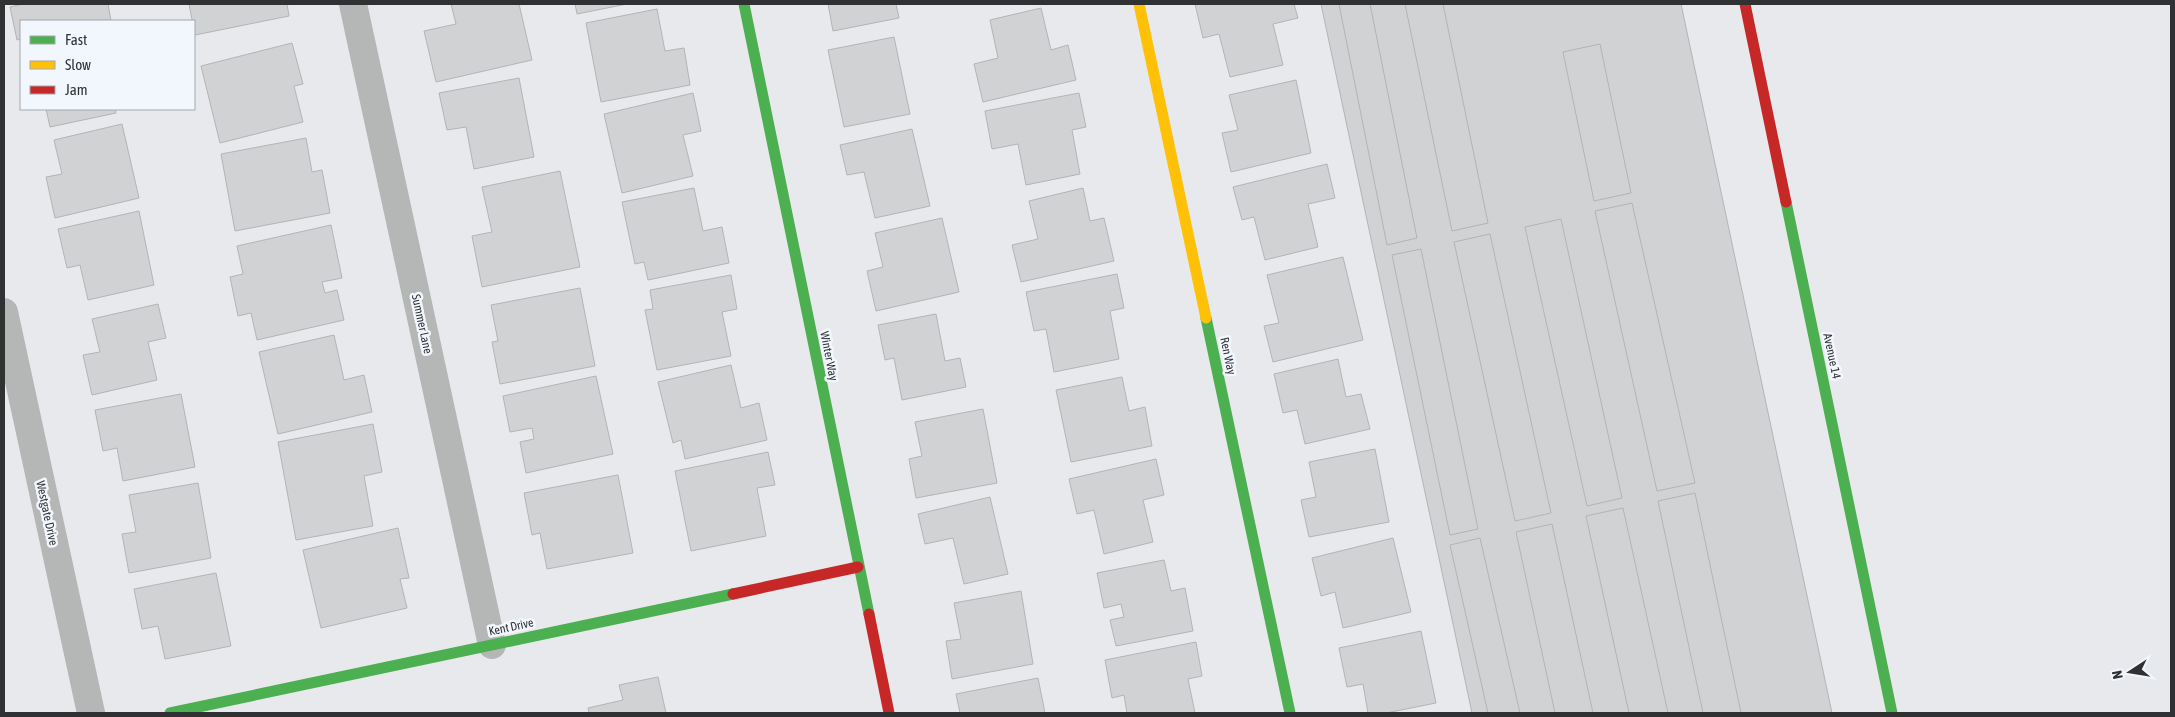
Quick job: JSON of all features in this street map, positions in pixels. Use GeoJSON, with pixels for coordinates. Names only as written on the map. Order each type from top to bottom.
{"type":"FeatureCollection","features":[{"type":"Feature","properties":{"kind":"street","name":"Summer Lane"},"geometry":{"type":"LineString","coordinates":[[353,4],[492,645]]}},
{"type":"Feature","properties":{"kind":"street","name":"Winter Way"},"geometry":{"type":"LineString","coordinates":[[744,4],[889,713]]}},
{"type":"Feature","properties":{"kind":"street","name":"Ren Way"},"geometry":{"type":"LineString","coordinates":[[1139,4],[1290,713]]}},
{"type":"Feature","properties":{"kind":"street","name":"Avenue 14"},"geometry":{"type":"LineString","coordinates":[[1745,4],[1892,713]]}},
{"type":"Feature","properties":{"kind":"street","name":"Westgate Drive"},"geometry":{"type":"LineString","coordinates":[[4,312],[91,713]]}},
{"type":"Feature","properties":{"kind":"street","name":"Kent Drive"},"geometry":{"type":"LineString","coordinates":[[170,713],[858,567]]}},
{"type":"Feature","properties":{"kind":"building"},"geometry":{"type":"Polygon","coordinates":[[[23,4],[108,4],[111,20],[20,20],[20,39],[17,40],[10,7],[23,4]]]}},
{"type":"Feature","properties":{"kind":"building"},"geometry":{"type":"Polygon","coordinates":[[[189,4],[287,4],[289,16],[195,35],[195,20],[192,20],[189,4]]]}},
{"type":"Feature","properties":{"kind":"building"},"geometry":{"type":"Polygon","coordinates":[[[451,4],[519,4],[532,60],[436,82],[424,31],[456,24],[451,4]]]}},
{"type":"Feature","properties":{"kind":"building"},"geometry":{"type":"Polygon","coordinates":[[[575,4],[627,4],[577,14],[575,4]]]}},
{"type":"Feature","properties":{"kind":"building"},"geometry":{"type":"Polygon","coordinates":[[[828,4],[896,4],[899,18],[833,31],[828,4]]]}},
{"type":"Feature","properties":{"kind":"building"},"geometry":{"type":"Polygon","coordinates":[[[1195,4],[1294,4],[1298,18],[1273,24],[1283,65],[1230,77],[1219,34],[1203,38],[1195,4]]]}},
{"type":"Feature","properties":{"kind":"building"},"geometry":{"type":"Polygon","coordinates":[[[1321,4],[1681,4],[1832,713],[1472,713],[1321,4]]]}},
{"type":"Feature","properties":{"kind":"building"},"geometry":{"type":"Polygon","coordinates":[[[1339,4],[1370,4],[1417,238],[1387,245],[1339,4]]]}},
{"type":"Feature","properties":{"kind":"building"},"geometry":{"type":"Polygon","coordinates":[[[1405,4],[1443,4],[1488,223],[1452,231],[1405,4]]]}},
{"type":"Feature","properties":{"kind":"building"},"geometry":{"type":"Polygon","coordinates":[[[1041,8],[1051,50],[1068,45],[1076,80],[983,102],[974,64],[998,58],[990,20],[1041,8]]]}},
{"type":"Feature","properties":{"kind":"building"},"geometry":{"type":"Polygon","coordinates":[[[657,9],[665,51],[684,48],[690,85],[601,102],[586,23],[657,9]]]}},
{"type":"Feature","properties":{"kind":"building"},"geometry":{"type":"Polygon","coordinates":[[[894,37],[910,114],[844,127],[828,50],[894,37]]]}},
{"type":"Feature","properties":{"kind":"building"},"geometry":{"type":"Polygon","coordinates":[[[292,43],[303,84],[294,86],[303,122],[220,143],[201,66],[292,43]]]}},
{"type":"Feature","properties":{"kind":"building"},"geometry":{"type":"Polygon","coordinates":[[[1600,44],[1631,193],[1594,201],[1563,52],[1600,44]]]}},
{"type":"Feature","properties":{"kind":"building"},"geometry":{"type":"Polygon","coordinates":[[[519,78],[534,157],[474,169],[466,127],[447,130],[439,93],[519,78]]]}},
{"type":"Feature","properties":{"kind":"building"},"geometry":{"type":"Polygon","coordinates":[[[1296,80],[1311,153],[1231,172],[1222,133],[1238,130],[1229,95],[1296,80]]]}},
{"type":"Feature","properties":{"kind":"building"},"geometry":{"type":"Polygon","coordinates":[[[693,93],[701,131],[683,135],[693,176],[622,193],[604,114],[693,93]]]}},
{"type":"Feature","properties":{"kind":"building"},"geometry":{"type":"Polygon","coordinates":[[[1079,93],[1086,127],[1072,130],[1080,174],[1026,185],[1018,144],[992,149],[985,111],[1079,93]]]}},
{"type":"Feature","properties":{"kind":"building"},"geometry":{"type":"Polygon","coordinates":[[[46,110],[115,110],[116,113],[50,127],[46,110]]]}},
{"type":"Feature","properties":{"kind":"building"},"geometry":{"type":"Polygon","coordinates":[[[122,124],[139,198],[55,218],[46,177],[62,174],[54,140],[122,124]]]}},
{"type":"Feature","properties":{"kind":"building"},"geometry":{"type":"Polygon","coordinates":[[[912,129],[930,206],[875,218],[864,172],[847,175],[840,145],[912,129]]]}},
{"type":"Feature","properties":{"kind":"building"},"geometry":{"type":"Polygon","coordinates":[[[306,138],[312,172],[322,170],[330,213],[235,231],[221,154],[306,138]]]}},
{"type":"Feature","properties":{"kind":"building"},"geometry":{"type":"Polygon","coordinates":[[[1327,164],[1335,198],[1308,204],[1318,247],[1265,260],[1254,217],[1242,220],[1233,187],[1327,164]]]}},
{"type":"Feature","properties":{"kind":"building"},"geometry":{"type":"Polygon","coordinates":[[[560,171],[580,267],[482,287],[472,236],[492,232],[482,187],[560,171]]]}},
{"type":"Feature","properties":{"kind":"building"},"geometry":{"type":"Polygon","coordinates":[[[694,188],[703,231],[722,227],[729,263],[648,280],[644,262],[635,264],[622,202],[694,188]]]}},
{"type":"Feature","properties":{"kind":"building"},"geometry":{"type":"Polygon","coordinates":[[[1083,188],[1090,221],[1104,218],[1114,261],[1021,282],[1012,245],[1038,239],[1029,201],[1083,188]]]}},
{"type":"Feature","properties":{"kind":"building"},"geometry":{"type":"Polygon","coordinates":[[[1632,203],[1695,483],[1657,491],[1595,211],[1632,203]]]}},
{"type":"Feature","properties":{"kind":"building"},"geometry":{"type":"Polygon","coordinates":[[[139,211],[154,285],[88,300],[80,265],[67,268],[58,229],[139,211]]]}},
{"type":"Feature","properties":{"kind":"building"},"geometry":{"type":"Polygon","coordinates":[[[942,218],[959,292],[876,311],[867,271],[883,267],[875,233],[942,218]]]}},
{"type":"Feature","properties":{"kind":"building"},"geometry":{"type":"Polygon","coordinates":[[[1561,219],[1622,498],[1587,506],[1525,227],[1561,219]]]}},
{"type":"Feature","properties":{"kind":"building"},"geometry":{"type":"Polygon","coordinates":[[[331,225],[342,278],[322,282],[325,293],[337,290],[344,320],[257,340],[251,313],[238,316],[230,277],[243,274],[237,246],[331,225]]]}},
{"type":"Feature","properties":{"kind":"building"},"geometry":{"type":"Polygon","coordinates":[[[1490,234],[1551,513],[1515,521],[1454,242],[1490,234]]]}},
{"type":"Feature","properties":{"kind":"building"},"geometry":{"type":"Polygon","coordinates":[[[1421,249],[1478,529],[1450,535],[1392,255],[1421,249]]]}},
{"type":"Feature","properties":{"kind":"building"},"geometry":{"type":"Polygon","coordinates":[[[1343,257],[1363,340],[1273,362],[1264,326],[1279,323],[1267,275],[1343,257]]]}},
{"type":"Feature","properties":{"kind":"building"},"geometry":{"type":"Polygon","coordinates":[[[1117,274],[1124,308],[1110,311],[1119,359],[1054,372],[1046,329],[1034,331],[1026,292],[1117,274]]]}},
{"type":"Feature","properties":{"kind":"building"},"geometry":{"type":"Polygon","coordinates":[[[731,275],[737,309],[722,312],[731,356],[657,370],[645,310],[653,309],[650,290],[731,275]]]}},
{"type":"Feature","properties":{"kind":"building"},"geometry":{"type":"Polygon","coordinates":[[[580,288],[595,366],[500,384],[492,342],[498,341],[491,305],[580,288]]]}},
{"type":"Feature","properties":{"kind":"building"},"geometry":{"type":"Polygon","coordinates":[[[158,304],[166,338],[148,342],[157,380],[92,395],[83,355],[100,352],[92,319],[158,304]]]}},
{"type":"Feature","properties":{"kind":"building"},"geometry":{"type":"Polygon","coordinates":[[[936,314],[945,361],[960,358],[966,387],[902,400],[894,358],[885,360],[878,325],[936,314]]]}},
{"type":"Feature","properties":{"kind":"building"},"geometry":{"type":"Polygon","coordinates":[[[334,335],[344,380],[364,375],[372,412],[278,434],[259,352],[334,335]]]}},
{"type":"Feature","properties":{"kind":"building"},"geometry":{"type":"Polygon","coordinates":[[[1338,359],[1346,397],[1361,394],[1370,429],[1305,444],[1297,410],[1283,413],[1274,374],[1338,359]]]}},
{"type":"Feature","properties":{"kind":"building"},"geometry":{"type":"Polygon","coordinates":[[[731,365],[741,408],[759,403],[767,440],[685,459],[681,440],[673,443],[658,382],[731,365]]]}},
{"type":"Feature","properties":{"kind":"building"},"geometry":{"type":"Polygon","coordinates":[[[596,376],[613,454],[526,473],[520,442],[534,439],[532,428],[510,432],[503,396],[596,376]]]}},
{"type":"Feature","properties":{"kind":"building"},"geometry":{"type":"Polygon","coordinates":[[[1122,377],[1129,411],[1145,407],[1152,446],[1071,462],[1056,390],[1122,377]]]}},
{"type":"Feature","properties":{"kind":"building"},"geometry":{"type":"Polygon","coordinates":[[[181,394],[195,467],[123,481],[117,448],[103,451],[95,410],[181,394]]]}},
{"type":"Feature","properties":{"kind":"building"},"geometry":{"type":"Polygon","coordinates":[[[983,409],[997,483],[916,498],[909,459],[922,456],[915,422],[983,409]]]}},
{"type":"Feature","properties":{"kind":"building"},"geometry":{"type":"Polygon","coordinates":[[[373,424],[382,472],[364,476],[373,526],[296,540],[278,442],[373,424]]]}},
{"type":"Feature","properties":{"kind":"building"},"geometry":{"type":"Polygon","coordinates":[[[1375,449],[1389,522],[1309,537],[1301,500],[1316,497],[1309,462],[1375,449]]]}},
{"type":"Feature","properties":{"kind":"building"},"geometry":{"type":"Polygon","coordinates":[[[768,452],[775,485],[757,488],[766,536],[691,551],[675,471],[768,452]]]}},
{"type":"Feature","properties":{"kind":"building"},"geometry":{"type":"Polygon","coordinates":[[[1156,459],[1164,495],[1143,500],[1153,542],[1104,554],[1094,510],[1077,514],[1069,479],[1156,459]]]}},
{"type":"Feature","properties":{"kind":"building"},"geometry":{"type":"Polygon","coordinates":[[[618,475],[633,553],[547,569],[540,533],[532,535],[524,493],[618,475]]]}},
{"type":"Feature","properties":{"kind":"building"},"geometry":{"type":"Polygon","coordinates":[[[198,483],[211,558],[129,573],[122,534],[136,532],[129,495],[198,483]]]}},
{"type":"Feature","properties":{"kind":"building"},"geometry":{"type":"Polygon","coordinates":[[[1695,493],[1741,713],[1703,713],[1658,501],[1695,493]]]}},
{"type":"Feature","properties":{"kind":"building"},"geometry":{"type":"Polygon","coordinates":[[[990,497],[1008,574],[964,584],[953,538],[925,544],[918,514],[990,497]]]}},
{"type":"Feature","properties":{"kind":"building"},"geometry":{"type":"Polygon","coordinates":[[[1623,508],[1668,713],[1629,713],[1586,516],[1623,508]]]}},
{"type":"Feature","properties":{"kind":"building"},"geometry":{"type":"Polygon","coordinates":[[[1552,524],[1593,713],[1555,713],[1516,532],[1552,524]]]}},
{"type":"Feature","properties":{"kind":"building"},"geometry":{"type":"Polygon","coordinates":[[[398,528],[409,578],[400,579],[407,608],[321,628],[303,550],[398,528]]]}},
{"type":"Feature","properties":{"kind":"building"},"geometry":{"type":"Polygon","coordinates":[[[1393,538],[1411,612],[1343,628],[1335,592],[1321,596],[1312,558],[1393,538]]]}},
{"type":"Feature","properties":{"kind":"building"},"geometry":{"type":"Polygon","coordinates":[[[1480,538],[1520,713],[1488,713],[1450,545],[1480,538]]]}},
{"type":"Feature","properties":{"kind":"building"},"geometry":{"type":"Polygon","coordinates":[[[1164,560],[1171,591],[1185,588],[1193,631],[1116,646],[1110,620],[1124,617],[1121,604],[1104,608],[1097,573],[1164,560]]]}},
{"type":"Feature","properties":{"kind":"building"},"geometry":{"type":"Polygon","coordinates":[[[216,573],[231,646],[165,659],[158,626],[142,629],[134,589],[216,573]]]}},
{"type":"Feature","properties":{"kind":"building"},"geometry":{"type":"Polygon","coordinates":[[[1021,591],[1033,664],[952,679],[946,641],[961,639],[954,603],[1021,591]]]}},
{"type":"Feature","properties":{"kind":"building"},"geometry":{"type":"Polygon","coordinates":[[[1421,631],[1436,703],[1386,713],[1368,713],[1363,684],[1347,687],[1339,648],[1421,631]]]}},
{"type":"Feature","properties":{"kind":"building"},"geometry":{"type":"Polygon","coordinates":[[[1196,642],[1202,676],[1188,679],[1195,713],[1127,713],[1124,695],[1112,698],[1105,660],[1196,642]]]}},
{"type":"Feature","properties":{"kind":"building"},"geometry":{"type":"Polygon","coordinates":[[[658,677],[666,713],[589,713],[588,708],[623,700],[619,685],[658,677]]]}},
{"type":"Feature","properties":{"kind":"building"},"geometry":{"type":"Polygon","coordinates":[[[1038,678],[1045,713],[960,713],[956,694],[1038,678]]]}},
{"type":"Feature","properties":{"kind":"traffic: fast"},"geometry":{"type":"LineString","coordinates":[[744,4],[869,614]]}},
{"type":"Feature","properties":{"kind":"traffic: fast"},"geometry":{"type":"LineString","coordinates":[[1786,202],[1892,713]]}},
{"type":"Feature","properties":{"kind":"traffic: fast"},"geometry":{"type":"LineString","coordinates":[[1206,318],[1290,713]]}},
{"type":"Feature","properties":{"kind":"traffic: fast"},"geometry":{"type":"LineString","coordinates":[[170,713],[733,594]]}},
{"type":"Feature","properties":{"kind":"traffic: slow"},"geometry":{"type":"LineString","coordinates":[[1139,4],[1206,318]]}},
{"type":"Feature","properties":{"kind":"traffic: jam"},"geometry":{"type":"LineString","coordinates":[[1745,4],[1786,202]]}},
{"type":"Feature","properties":{"kind":"traffic: jam"},"geometry":{"type":"LineString","coordinates":[[733,594],[858,567]]}},
{"type":"Feature","properties":{"kind":"traffic: jam"},"geometry":{"type":"LineString","coordinates":[[869,614],[889,713]]}}]}
